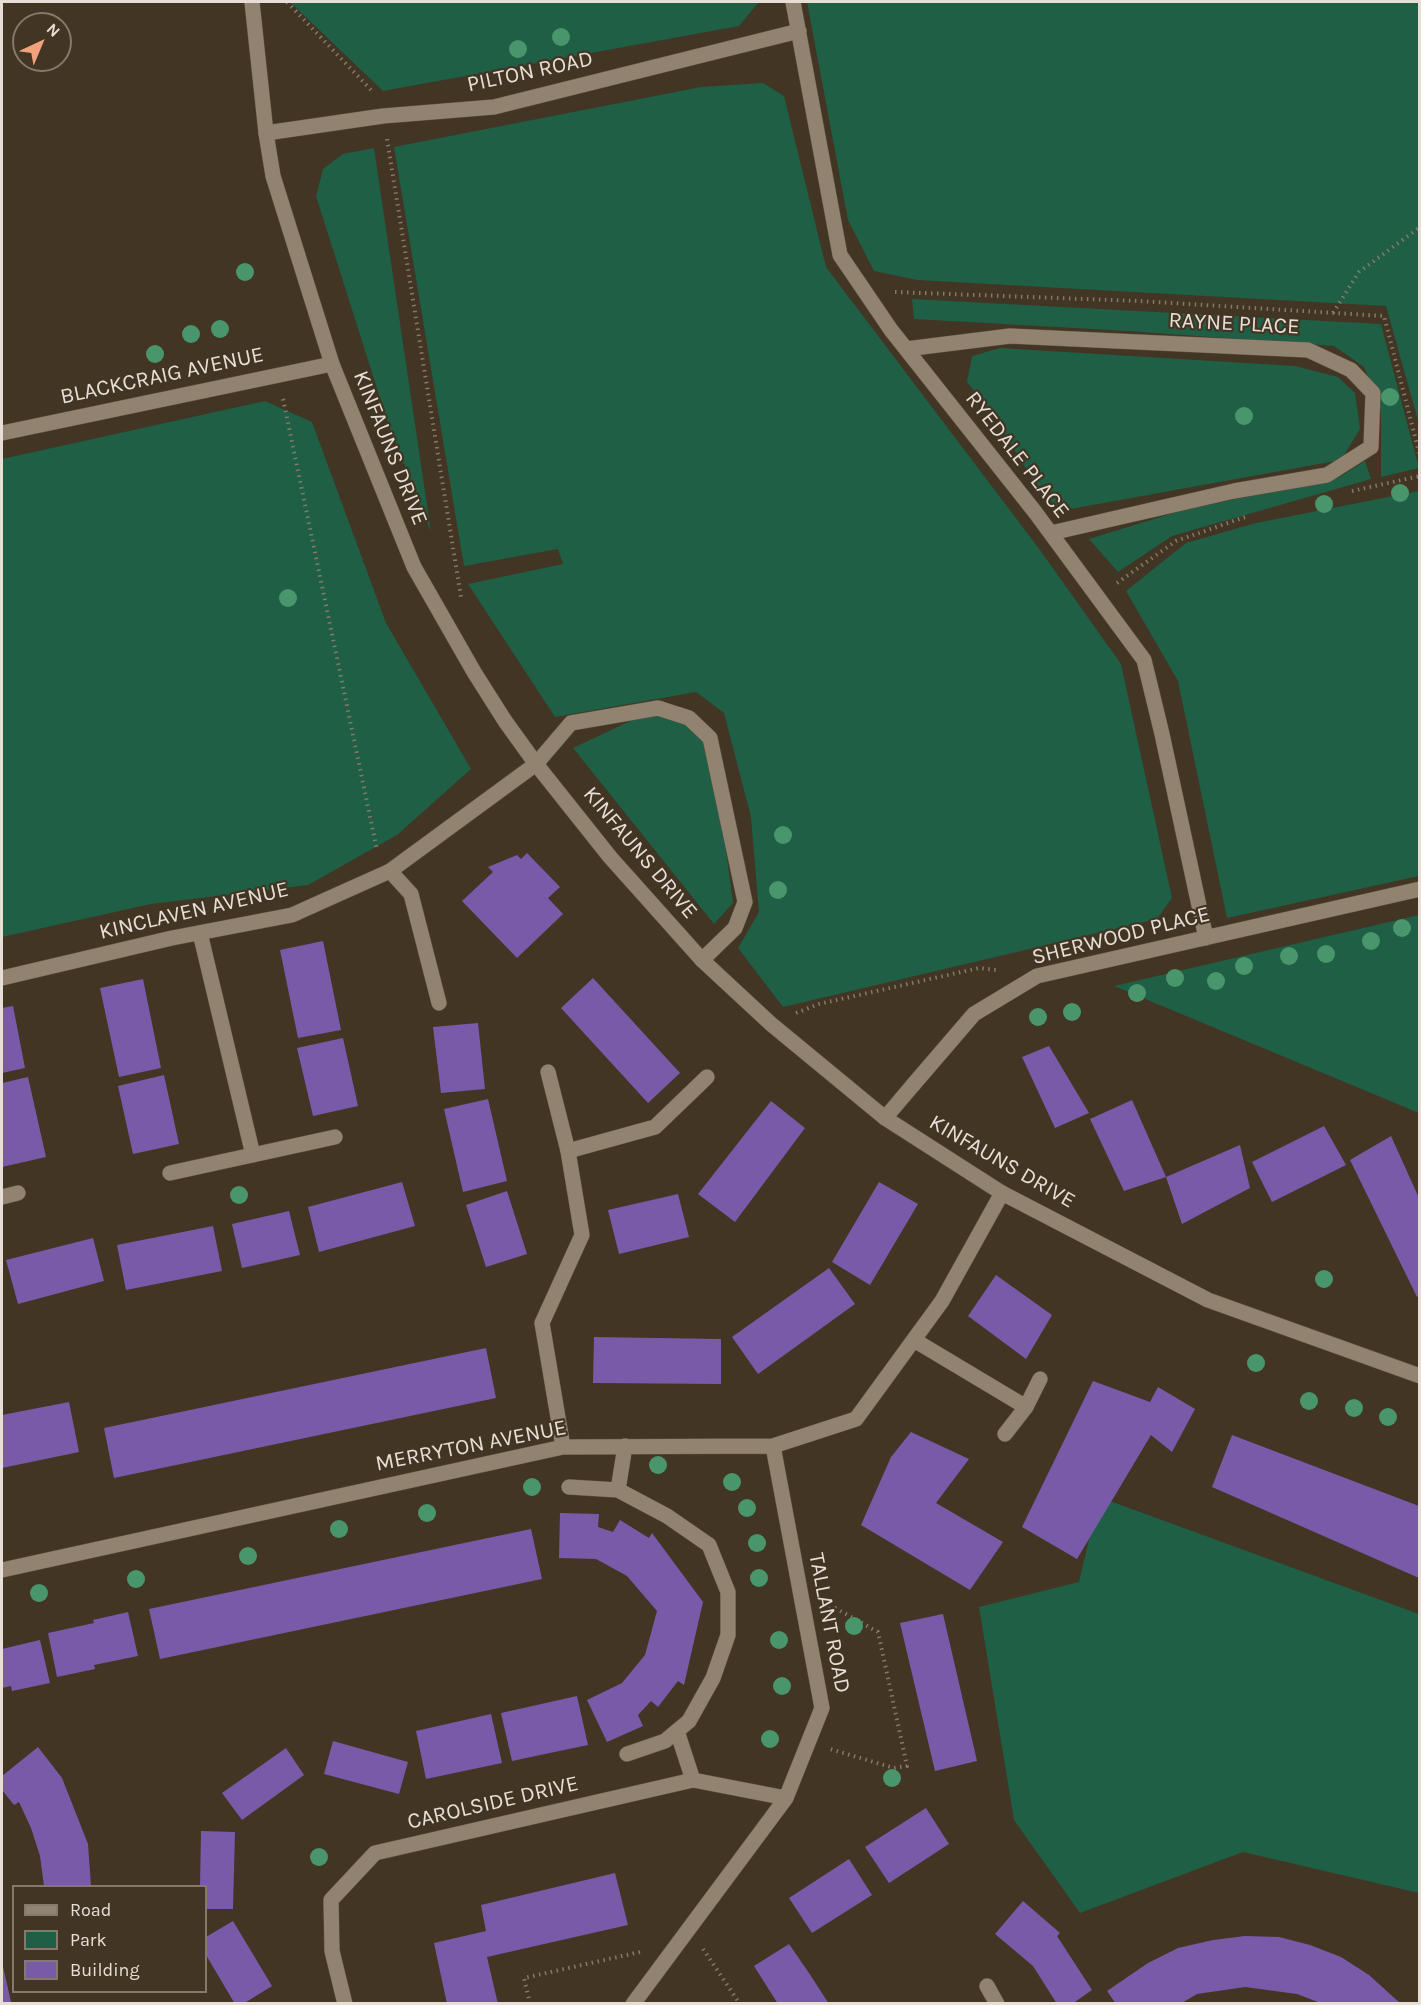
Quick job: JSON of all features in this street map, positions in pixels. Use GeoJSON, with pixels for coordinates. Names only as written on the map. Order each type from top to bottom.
{"type":"FeatureCollection","features":[{"type":"Feature","properties":{"kind":"street","name":"KINFAUNS DRIVE"},"geometry":{"type":"LineString","coordinates":[[252,2],[273,176],[332,364],[414,567],[474,672],[536,764],[610,857],[702,960],[771,1024],[885,1118],[1002,1193],[1208,1300],[1419,1376]]}},
{"type":"Feature","properties":{"kind":"street","name":"RYEDALE PLACE"},"geometry":{"type":"LineString","coordinates":[[793,2],[840,255],[891,330],[1050,533],[1144,660],[1206,938]]}},
{"type":"Feature","properties":{"kind":"street","name":"PILTON ROAD"},"geometry":{"type":"LineString","coordinates":[[266,133],[383,116],[495,107],[799,31]]}},
{"type":"Feature","properties":{"kind":"street","name":"RAYNE PLACE"},"geometry":{"type":"LineString","coordinates":[[906,349],[1010,336],[1308,350],[1351,370],[1373,393],[1371,447],[1327,476],[1234,491],[1050,533]]}},
{"type":"Feature","properties":{"kind":"street","name":"BLACKCRAIG AVENUE"},"geometry":{"type":"LineString","coordinates":[[2,433],[332,364]]}},
{"type":"Feature","properties":{"kind":"street","name":"KINCLAVEN AVENUE"},"geometry":{"type":"LineString","coordinates":[[2,978],[172,938],[292,915],[386,872],[536,764],[571,723],[658,708],[689,718],[710,738],[745,902],[735,928],[702,960]]}},
{"type":"Feature","properties":{"kind":"street"},"geometry":{"type":"LineString","coordinates":[[386,872],[411,894],[440,1003]]}},
{"type":"Feature","properties":{"kind":"street","name":"SHERWOOD PLACE"},"geometry":{"type":"LineString","coordinates":[[885,1118],[974,1014],[1037,976],[1419,889]]}},
{"type":"Feature","properties":{"kind":"street"},"geometry":{"type":"LineString","coordinates":[[200,933],[253,1155]]}},
{"type":"Feature","properties":{"kind":"street"},"geometry":{"type":"LineString","coordinates":[[548,1072],[568,1151],[582,1235],[542,1323],[563,1447]]}},
{"type":"Feature","properties":{"kind":"street"},"geometry":{"type":"LineString","coordinates":[[568,1151],[655,1127],[708,1077]]}},
{"type":"Feature","properties":{"kind":"street"},"geometry":{"type":"LineString","coordinates":[[170,1173],[335,1137]]}},
{"type":"Feature","properties":{"kind":"street"},"geometry":{"type":"LineString","coordinates":[[2,1197],[18,1193]]}},
{"type":"Feature","properties":{"kind":"street","name":"MERRYTON AVENUE"},"geometry":{"type":"LineString","coordinates":[[2,1570],[563,1447],[773,1446],[856,1419],[942,1301],[1002,1193]]}},
{"type":"Feature","properties":{"kind":"street"},"geometry":{"type":"LineString","coordinates":[[914,1340],[1026,1407]]}},
{"type":"Feature","properties":{"kind":"street"},"geometry":{"type":"LineString","coordinates":[[1005,1434],[1026,1407],[1040,1379]]}},
{"type":"Feature","properties":{"kind":"street"},"geometry":{"type":"LineString","coordinates":[[618,1490],[625,1446]]}},
{"type":"Feature","properties":{"kind":"street","name":"TALLANT ROAD"},"geometry":{"type":"LineString","coordinates":[[633,2004],[786,1798],[822,1708],[773,1446]]}},
{"type":"Feature","properties":{"kind":"street"},"geometry":{"type":"LineString","coordinates":[[569,1487],[618,1490],[667,1516],[710,1545],[728,1592],[728,1635],[713,1678],[689,1721],[665,1741],[627,1754]]}},
{"type":"Feature","properties":{"kind":"street"},"geometry":{"type":"LineString","coordinates":[[677,1731],[693,1780]]}},
{"type":"Feature","properties":{"kind":"street","name":"CAROLSIDE DRIVE"},"geometry":{"type":"LineString","coordinates":[[345,2004],[332,1951],[332,1900],[375,1853],[693,1780],[786,1798]]}},
{"type":"Feature","properties":{"kind":"street"},"geometry":{"type":"LineString","coordinates":[[987,1986],[997,2004]]}},
{"type":"Feature","properties":{"kind":"path"},"geometry":{"type":"LineString","coordinates":[[286,2],[373,92],[383,116],[462,601]]}},
{"type":"Feature","properties":{"kind":"path"},"geometry":{"type":"LineString","coordinates":[[1333,313],[1359,272],[1419,227]]}},
{"type":"Feature","properties":{"kind":"path"},"geometry":{"type":"LineString","coordinates":[[278,375],[386,872]]}},
{"type":"Feature","properties":{"kind":"path"},"geometry":{"type":"LineString","coordinates":[[1352,491],[1419,476]]}},
{"type":"Feature","properties":{"kind":"path"},"geometry":{"type":"LineString","coordinates":[[1097,597],[1176,542],[1251,515]]}},
{"type":"Feature","properties":{"kind":"path"},"geometry":{"type":"LineString","coordinates":[[771,1024],[819,1004],[979,968],[1037,976]]}},
{"type":"Feature","properties":{"kind":"path"},"geometry":{"type":"LineString","coordinates":[[805,1613],[835,1608],[878,1632],[907,1766],[894,1768],[808,1743]]}},
{"type":"Feature","properties":{"kind":"path"},"geometry":{"type":"LineString","coordinates":[[689,1929],[740,2004]]}},
{"type":"Feature","properties":{"kind":"path"},"geometry":{"type":"LineString","coordinates":[[530,2004],[524,1978],[678,1943]]}},
{"type":"Feature","properties":{"kind":"green space"},"geometry":{"type":"Polygon","coordinates":[[[290,2],[758,3],[739,26],[383,91],[290,2]]]}},
{"type":"Feature","properties":{"kind":"green space"},"geometry":{"type":"Polygon","coordinates":[[[807,2],[1419,2],[1419,424],[1386,306],[917,280],[874,271],[848,220],[807,2]]]}},
{"type":"Feature","properties":{"kind":"green space"},"geometry":{"type":"Polygon","coordinates":[[[763,83],[784,96],[826,267],[1040,550],[1121,664],[1172,898],[1157,919],[783,1007],[738,948],[759,912],[751,817],[724,713],[696,692],[555,717],[468,584],[563,564],[558,549],[464,566],[394,147],[701,87],[763,83]]]}},
{"type":"Feature","properties":{"kind":"green space"},"geometry":{"type":"Polygon","coordinates":[[[374,148],[431,532],[388,423],[316,196],[323,169],[343,154],[374,148]]]}},
{"type":"Feature","properties":{"kind":"green space"},"geometry":{"type":"Polygon","coordinates":[[[912,299],[1381,324],[1419,468],[1381,477],[1381,411],[1364,367],[1334,346],[914,319],[912,299]]]}},
{"type":"Feature","properties":{"kind":"green space"},"geometry":{"type":"Polygon","coordinates":[[[1000,348],[1295,366],[1338,377],[1355,393],[1360,429],[1341,460],[1065,510],[1044,497],[988,408],[967,382],[972,356],[1000,348]]]}},
{"type":"Feature","properties":{"kind":"green space"},"geometry":{"type":"Polygon","coordinates":[[[265,401],[312,422],[386,623],[471,769],[397,835],[308,885],[151,904],[2,937],[2,459],[265,401]]]}},
{"type":"Feature","properties":{"kind":"green space"},"geometry":{"type":"Polygon","coordinates":[[[1365,461],[1371,479],[1172,536],[1118,572],[1089,539],[1183,510],[1338,478],[1365,461]]]}},
{"type":"Feature","properties":{"kind":"green space"},"geometry":{"type":"Polygon","coordinates":[[[1419,491],[1419,876],[1227,918],[1178,681],[1126,591],[1186,543],[1256,523],[1419,491]]]}},
{"type":"Feature","properties":{"kind":"green space"},"geometry":{"type":"Polygon","coordinates":[[[658,708],[689,718],[712,745],[733,903],[714,924],[573,748],[658,708]]]}},
{"type":"Feature","properties":{"kind":"green space"},"geometry":{"type":"Polygon","coordinates":[[[1419,915],[1419,1113],[1114,986],[1419,915]]]}},
{"type":"Feature","properties":{"kind":"green space"},"geometry":{"type":"Polygon","coordinates":[[[1099,1497],[1419,1614],[1419,1893],[1243,1852],[1080,1913],[1014,1820],[979,1607],[1079,1582],[1099,1497]]]}},
{"type":"Feature","properties":{"kind":"building"},"geometry":{"type":"Polygon","coordinates":[[[527,853],[560,887],[548,898],[563,914],[517,958],[462,901],[493,872],[488,867],[517,855],[521,859],[527,853]]]}},
{"type":"Feature","properties":{"kind":"building"},"geometry":{"type":"Polygon","coordinates":[[[323,941],[341,1030],[298,1038],[280,950],[323,941]]]}},
{"type":"Feature","properties":{"kind":"building"},"geometry":{"type":"Polygon","coordinates":[[[593,978],[680,1073],[648,1103],[561,1008],[593,978]]]}},
{"type":"Feature","properties":{"kind":"building"},"geometry":{"type":"Polygon","coordinates":[[[143,979],[161,1068],[119,1077],[100,988],[143,979]]]}},
{"type":"Feature","properties":{"kind":"building"},"geometry":{"type":"Polygon","coordinates":[[[13,1006],[25,1068],[2,1073],[2,1008],[13,1006]]]}},
{"type":"Feature","properties":{"kind":"building"},"geometry":{"type":"Polygon","coordinates":[[[478,1023],[485,1089],[441,1093],[433,1027],[478,1023]]]}},
{"type":"Feature","properties":{"kind":"building"},"geometry":{"type":"Polygon","coordinates":[[[343,1038],[358,1106],[313,1116],[297,1048],[343,1038]]]}},
{"type":"Feature","properties":{"kind":"building"},"geometry":{"type":"Polygon","coordinates":[[[1049,1046],[1089,1113],[1055,1128],[1022,1057],[1049,1046]]]}},
{"type":"Feature","properties":{"kind":"building"},"geometry":{"type":"Polygon","coordinates":[[[164,1075],[179,1144],[133,1154],[118,1086],[164,1075]]]}},
{"type":"Feature","properties":{"kind":"building"},"geometry":{"type":"Polygon","coordinates":[[[28,1077],[46,1157],[2,1167],[2,1083],[28,1077]]]}},
{"type":"Feature","properties":{"kind":"building"},"geometry":{"type":"Polygon","coordinates":[[[488,1099],[507,1181],[463,1192],[444,1109],[488,1099]]]}},
{"type":"Feature","properties":{"kind":"building"},"geometry":{"type":"Polygon","coordinates":[[[1132,1100],[1166,1177],[1124,1191],[1090,1119],[1132,1100]]]}},
{"type":"Feature","properties":{"kind":"building"},"geometry":{"type":"Polygon","coordinates":[[[771,1101],[805,1128],[735,1222],[698,1194],[771,1101]]]}},
{"type":"Feature","properties":{"kind":"building"},"geometry":{"type":"Polygon","coordinates":[[[1324,1126],[1346,1165],[1272,1202],[1252,1162],[1324,1126]]]}},
{"type":"Feature","properties":{"kind":"building"},"geometry":{"type":"Polygon","coordinates":[[[1391,1136],[1419,1198],[1419,1295],[1417,1297],[1350,1160],[1391,1136]]]}},
{"type":"Feature","properties":{"kind":"building"},"geometry":{"type":"Polygon","coordinates":[[[1240,1145],[1250,1188],[1182,1224],[1166,1177],[1240,1145]]]}},
{"type":"Feature","properties":{"kind":"building"},"geometry":{"type":"Polygon","coordinates":[[[402,1182],[415,1226],[319,1252],[308,1207],[402,1182]]]}},
{"type":"Feature","properties":{"kind":"building"},"geometry":{"type":"Polygon","coordinates":[[[879,1182],[918,1204],[870,1285],[832,1262],[879,1182]]]}},
{"type":"Feature","properties":{"kind":"building"},"geometry":{"type":"Polygon","coordinates":[[[507,1191],[527,1254],[486,1267],[466,1205],[507,1191]]]}},
{"type":"Feature","properties":{"kind":"building"},"geometry":{"type":"Polygon","coordinates":[[[678,1194],[689,1237],[619,1254],[608,1210],[678,1194]]]}},
{"type":"Feature","properties":{"kind":"building"},"geometry":{"type":"Polygon","coordinates":[[[289,1211],[300,1255],[242,1268],[232,1224],[289,1211]]]}},
{"type":"Feature","properties":{"kind":"building"},"geometry":{"type":"Polygon","coordinates":[[[213,1226],[222,1271],[126,1290],[117,1245],[213,1226]]]}},
{"type":"Feature","properties":{"kind":"building"},"geometry":{"type":"Polygon","coordinates":[[[93,1238],[104,1281],[18,1304],[6,1260],[93,1238]]]}},
{"type":"Feature","properties":{"kind":"building"},"geometry":{"type":"Polygon","coordinates":[[[829,1268],[855,1304],[758,1374],[732,1337],[829,1268]]]}},
{"type":"Feature","properties":{"kind":"building"},"geometry":{"type":"Polygon","coordinates":[[[996,1275],[1052,1315],[1026,1359],[968,1316],[996,1275]]]}},
{"type":"Feature","properties":{"kind":"building"},"geometry":{"type":"Polygon","coordinates":[[[594,1337],[721,1339],[721,1384],[593,1383],[594,1337]]]}},
{"type":"Feature","properties":{"kind":"building"},"geometry":{"type":"Polygon","coordinates":[[[486,1348],[496,1398],[114,1478],[104,1428],[486,1348]]]}},
{"type":"Feature","properties":{"kind":"building"},"geometry":{"type":"Polygon","coordinates":[[[1093,1381],[1150,1402],[1158,1387],[1195,1409],[1172,1452],[1151,1435],[1077,1559],[1022,1527],[1093,1381]]]}},
{"type":"Feature","properties":{"kind":"building"},"geometry":{"type":"Polygon","coordinates":[[[69,1402],[79,1452],[2,1468],[2,1415],[69,1402]]]}},
{"type":"Feature","properties":{"kind":"building"},"geometry":{"type":"Polygon","coordinates":[[[911,1432],[969,1459],[936,1503],[1003,1542],[970,1590],[861,1525],[891,1457],[911,1432]]]}},
{"type":"Feature","properties":{"kind":"building"},"geometry":{"type":"Polygon","coordinates":[[[1232,1435],[1419,1506],[1419,1578],[1212,1487],[1232,1435]]]}},
{"type":"Feature","properties":{"kind":"building"},"geometry":{"type":"Polygon","coordinates":[[[560,1513],[599,1514],[598,1527],[613,1532],[620,1520],[649,1538],[652,1533],[703,1602],[684,1685],[678,1681],[658,1707],[651,1701],[638,1715],[643,1726],[607,1742],[587,1700],[622,1683],[645,1655],[657,1611],[627,1576],[596,1559],[559,1558],[560,1513]]]}},
{"type":"Feature","properties":{"kind":"building"},"geometry":{"type":"Polygon","coordinates":[[[531,1529],[542,1579],[160,1659],[149,1609],[531,1529]]]}},
{"type":"Feature","properties":{"kind":"building"},"geometry":{"type":"Polygon","coordinates":[[[128,1612],[138,1656],[94,1665],[95,1669],[57,1677],[48,1633],[94,1623],[93,1620],[128,1612]]]}},
{"type":"Feature","properties":{"kind":"building"},"geometry":{"type":"Polygon","coordinates":[[[943,1614],[977,1761],[935,1771],[900,1623],[943,1614]]]}},
{"type":"Feature","properties":{"kind":"building"},"geometry":{"type":"Polygon","coordinates":[[[40,1640],[50,1683],[12,1691],[11,1686],[2,1688],[2,1649],[40,1640]]]}},
{"type":"Feature","properties":{"kind":"building"},"geometry":{"type":"Polygon","coordinates":[[[577,1696],[588,1745],[512,1761],[501,1713],[577,1696]]]}},
{"type":"Feature","properties":{"kind":"building"},"geometry":{"type":"Polygon","coordinates":[[[491,1714],[502,1763],[426,1779],[416,1731],[491,1714]]]}},
{"type":"Feature","properties":{"kind":"building"},"geometry":{"type":"Polygon","coordinates":[[[333,1741],[408,1762],[399,1794],[324,1774],[333,1741]]]}},
{"type":"Feature","properties":{"kind":"building"},"geometry":{"type":"Polygon","coordinates":[[[38,1747],[62,1778],[88,1844],[91,1885],[44,1885],[40,1856],[31,1828],[19,1802],[14,1805],[2,1790],[2,1776],[38,1747]]]}},
{"type":"Feature","properties":{"kind":"building"},"geometry":{"type":"Polygon","coordinates":[[[286,1748],[304,1775],[242,1820],[222,1793],[286,1748]]]}},
{"type":"Feature","properties":{"kind":"building"},"geometry":{"type":"Polygon","coordinates":[[[926,1808],[949,1844],[889,1883],[865,1847],[926,1808]]]}},
{"type":"Feature","properties":{"kind":"building"},"geometry":{"type":"Polygon","coordinates":[[[201,1831],[235,1832],[233,1909],[207,1909],[207,1885],[200,1885],[201,1831]]]}},
{"type":"Feature","properties":{"kind":"building"},"geometry":{"type":"Polygon","coordinates":[[[849,1859],[872,1895],[812,1933],[789,1898],[849,1859]]]}},
{"type":"Feature","properties":{"kind":"building"},"geometry":{"type":"Polygon","coordinates":[[[615,1873],[628,1925],[487,1957],[498,2004],[447,2004],[434,1943],[486,1931],[481,1905],[615,1873]]]}},
{"type":"Feature","properties":{"kind":"building"},"geometry":{"type":"Polygon","coordinates":[[[1023,1901],[1060,1933],[1057,1936],[1092,1990],[1072,2004],[1057,2004],[1033,1966],[995,1934],[1023,1901]]]}},
{"type":"Feature","properties":{"kind":"building"},"geometry":{"type":"Polygon","coordinates":[[[233,1921],[272,1986],[243,2004],[235,2004],[207,1957],[207,1936],[233,1921]]]}},
{"type":"Feature","properties":{"kind":"building"},"geometry":{"type":"Polygon","coordinates":[[[1245,1936],[1279,1937],[1310,1945],[1341,1957],[1369,1975],[1401,2004],[1323,2004],[1297,1994],[1245,1987],[1197,1994],[1180,2004],[1116,2004],[1107,1991],[1148,1963],[1178,1948],[1245,1936]]]}},
{"type":"Feature","properties":{"kind":"building"},"geometry":{"type":"Polygon","coordinates":[[[789,1944],[829,2004],[778,2004],[754,1966],[789,1944]]]}},
{"type":"Feature","properties":{"kind":"building"},"geometry":{"type":"Polygon","coordinates":[[[2,1962],[11,2002],[4,2004],[2,2004],[2,1962]]]}}]}
